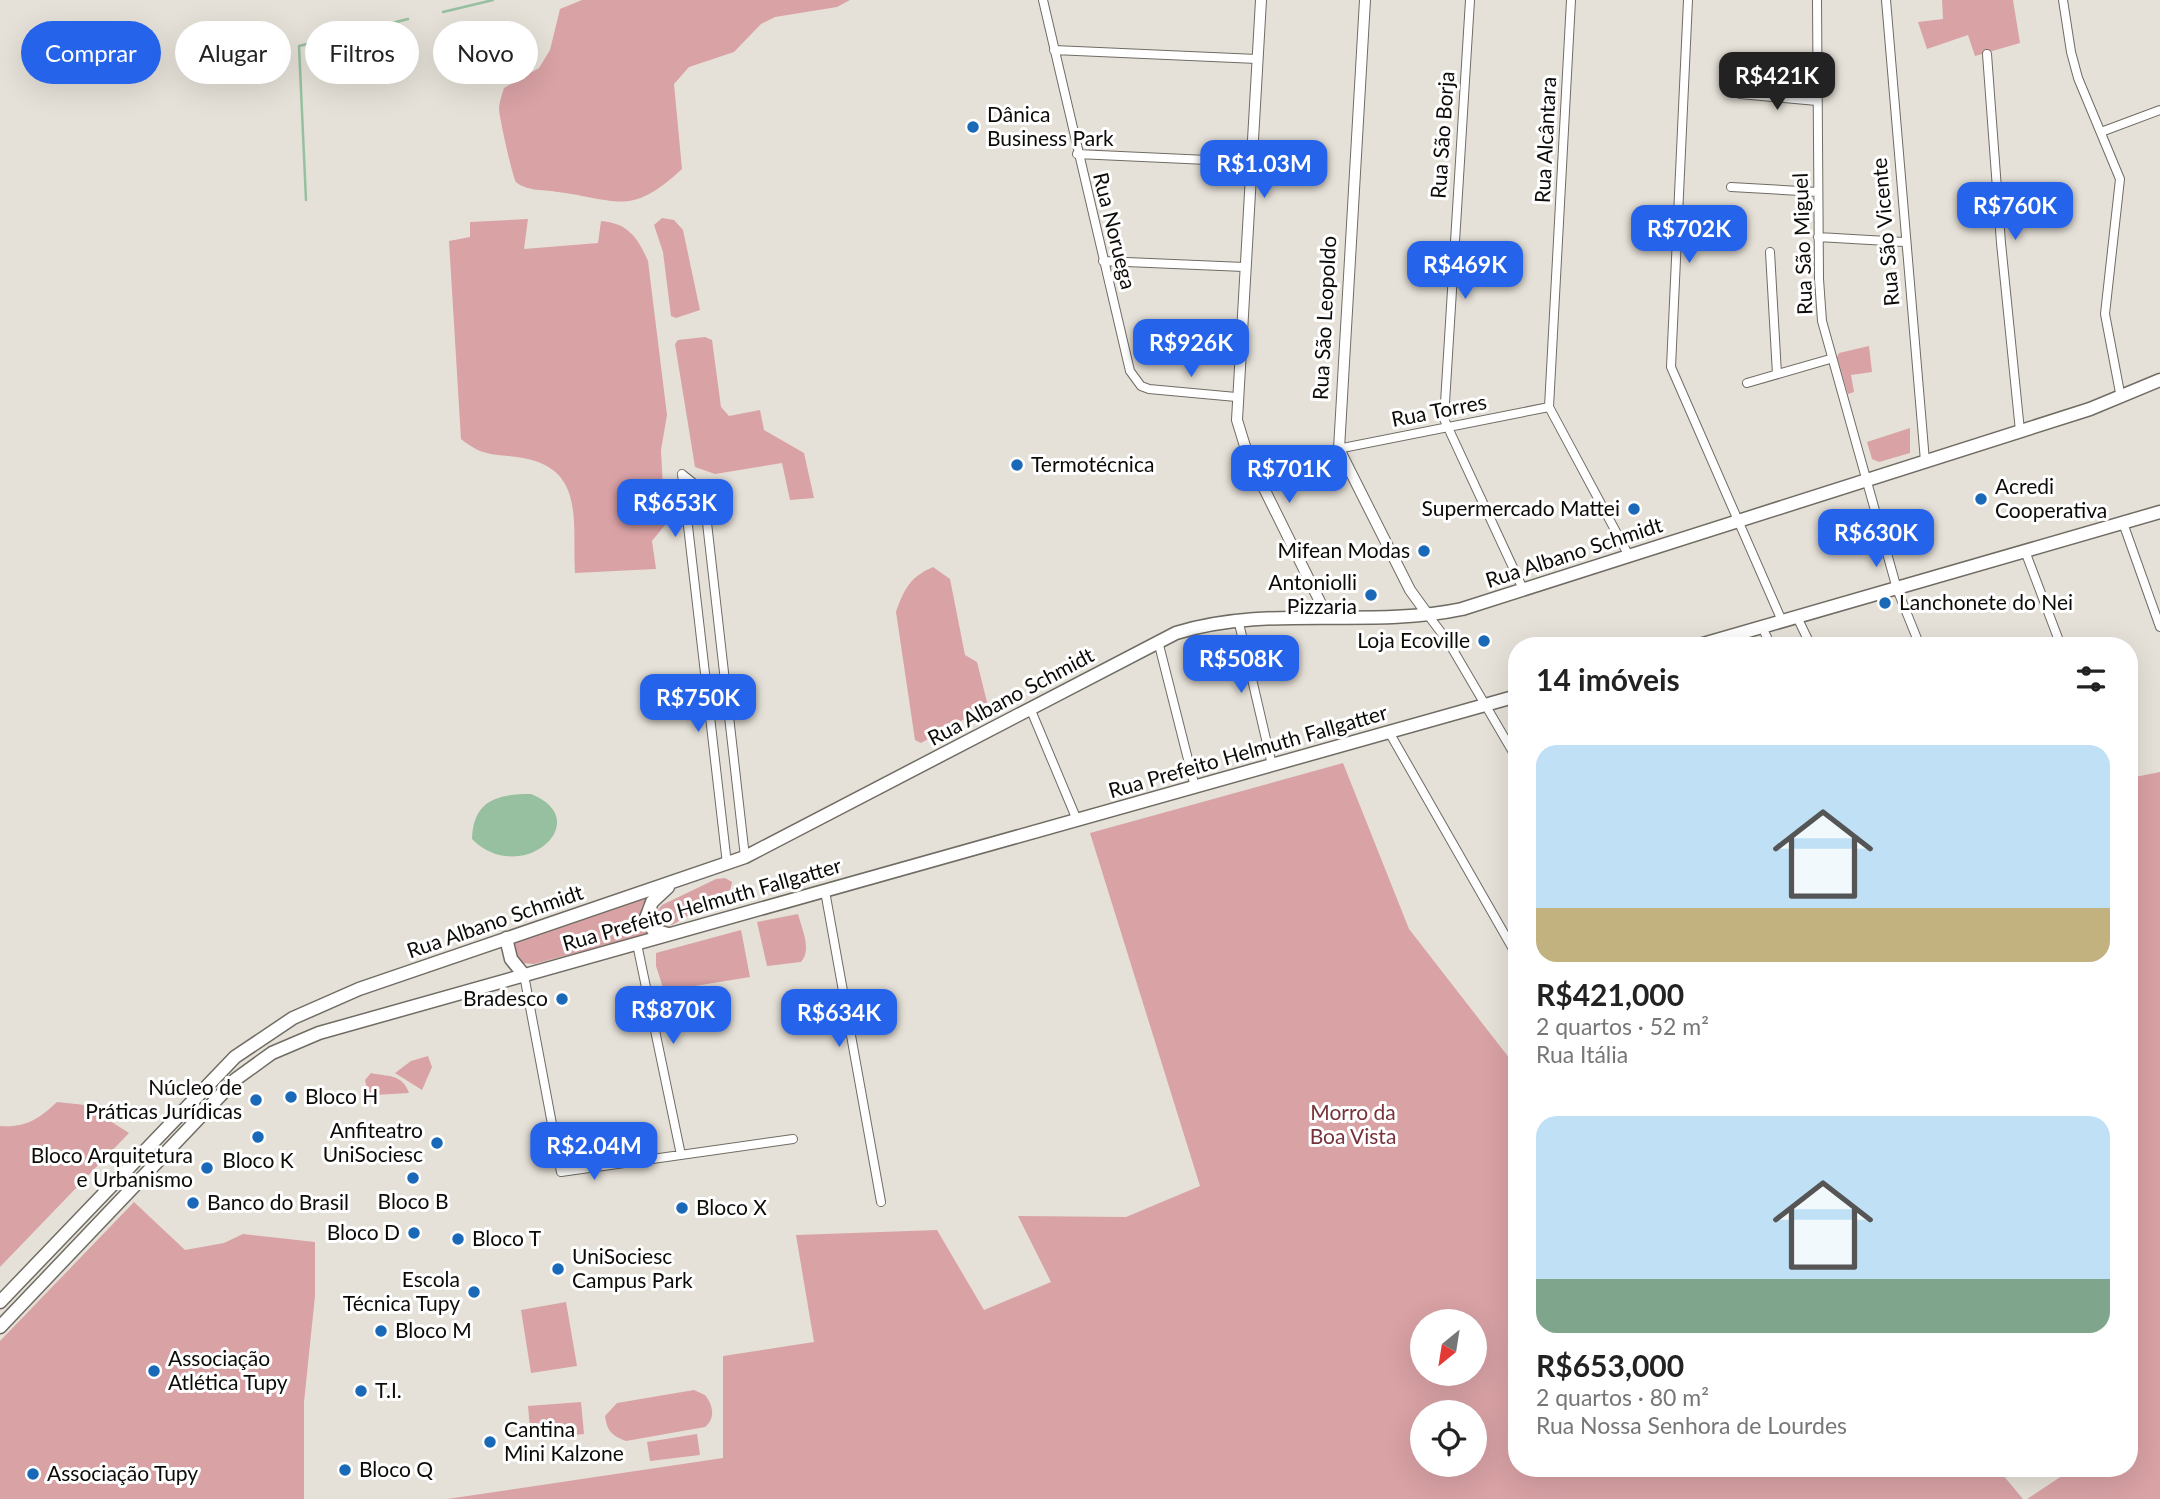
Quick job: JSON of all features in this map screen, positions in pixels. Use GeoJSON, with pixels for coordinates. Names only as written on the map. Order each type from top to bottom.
{"type":"FeatureCollection","features":[{"type":"Feature","properties":{"kind":"main road","name":"Rua Albano Schmidt"},"geometry":{"type":"LineString","coordinates":[[0,1302],[177,1115],[246,1047],[293,1018],[330,1000],[745,857],[1158,641],[1195,627],[1238,619],[1429,615],[1462,609],[2121,398],[2160,380]]}},
{"type":"Feature","properties":{"kind":"main road"},"geometry":{"type":"LineString","coordinates":[[1727,637],[2160,512]]}},
{"type":"Feature","properties":{"kind":"main road","name":"Rua Prefeito Helmuth Fallgatter"},"geometry":{"type":"LineString","coordinates":[[0,1327],[228,1087],[255,1063],[286,1045],[319,1033],[1508,699]]}},
{"type":"Feature","properties":{"kind":"main road"},"geometry":{"type":"LineString","coordinates":[[671,934],[650,927],[647,913],[662,891],[684,878]]}},
{"type":"Feature","properties":{"kind":"main road"},"geometry":{"type":"LineString","coordinates":[[506,938],[511,959],[524,975]]}},
{"type":"Feature","properties":{"kind":"street","name":"Rua Noruega"},"geometry":{"type":"LineString","coordinates":[[1042,0],[1130,371],[1140,386],[1236,397]]}},
{"type":"Feature","properties":{"kind":"street"},"geometry":{"type":"LineString","coordinates":[[1261,0],[1236,397],[1239,432],[1252,466],[1327,616]]}},
{"type":"Feature","properties":{"kind":"street","name":"Rua São Leopoldo"},"geometry":{"type":"LineString","coordinates":[[1339,449],[1365,0]]}},
{"type":"Feature","properties":{"kind":"street","name":"Rua São Borja"},"geometry":{"type":"LineString","coordinates":[[1470,0],[1443,408],[1446,427],[1523,590]]}},
{"type":"Feature","properties":{"kind":"street","name":"Rua Alcântara"},"geometry":{"type":"LineString","coordinates":[[1549,407],[1571,0]]}},
{"type":"Feature","properties":{"kind":"street"},"geometry":{"type":"LineString","coordinates":[[1688,0],[1670,355],[1674,376],[1782,621]]}},
{"type":"Feature","properties":{"kind":"street","name":"Rua São Miguel"},"geometry":{"type":"LineString","coordinates":[[1816,0],[1819,297],[1830,359],[1868,480],[1897,589],[1916,637]]}},
{"type":"Feature","properties":{"kind":"street","name":"Rua São Vicente"},"geometry":{"type":"LineString","coordinates":[[1886,0],[1904,242],[1925,461]]}},
{"type":"Feature","properties":{"kind":"street"},"geometry":{"type":"LineString","coordinates":[[2063,0],[2071,52],[2120,179],[2105,314],[2121,398]]}},
{"type":"Feature","properties":{"kind":"street"},"geometry":{"type":"LineString","coordinates":[[1054,50],[1257,59]]}},
{"type":"Feature","properties":{"kind":"street"},"geometry":{"type":"LineString","coordinates":[[1987,54],[2002,255],[2020,431]]}},
{"type":"Feature","properties":{"kind":"street"},"geometry":{"type":"LineString","coordinates":[[1740,94],[1817,101]]}},
{"type":"Feature","properties":{"kind":"street"},"geometry":{"type":"LineString","coordinates":[[2101,132],[2160,110]]}},
{"type":"Feature","properties":{"kind":"street"},"geometry":{"type":"LineString","coordinates":[[1077,154],[1251,162]]}},
{"type":"Feature","properties":{"kind":"street"},"geometry":{"type":"LineString","coordinates":[[1731,187],[1818,192]]}},
{"type":"Feature","properties":{"kind":"street"},"geometry":{"type":"LineString","coordinates":[[1818,237],[1904,242]]}},
{"type":"Feature","properties":{"kind":"street"},"geometry":{"type":"LineString","coordinates":[[1770,252],[1777,374]]}},
{"type":"Feature","properties":{"kind":"street"},"geometry":{"type":"LineString","coordinates":[[1103,261],[1244,267]]}},
{"type":"Feature","properties":{"kind":"street"},"geometry":{"type":"LineString","coordinates":[[1747,383],[1830,359]]}},
{"type":"Feature","properties":{"kind":"street"},"geometry":{"type":"LineString","coordinates":[[1549,407],[1629,556]]}},
{"type":"Feature","properties":{"kind":"street","name":"Rua Torres"},"geometry":{"type":"LineString","coordinates":[[1252,466],[1549,407]]}},
{"type":"Feature","properties":{"kind":"street"},"geometry":{"type":"LineString","coordinates":[[1339,449],[1410,590],[1429,615],[1508,743]]}},
{"type":"Feature","properties":{"kind":"street"},"geometry":{"type":"LineString","coordinates":[[727,864],[682,474],[697,486],[702,495],[745,857]]}},
{"type":"Feature","properties":{"kind":"street"},"geometry":{"type":"LineString","coordinates":[[2123,523],[2160,627]]}},
{"type":"Feature","properties":{"kind":"street"},"geometry":{"type":"LineString","coordinates":[[2025,551],[2058,637]]}},
{"type":"Feature","properties":{"kind":"street"},"geometry":{"type":"LineString","coordinates":[[697,600],[715,598]]}},
{"type":"Feature","properties":{"kind":"street"},"geometry":{"type":"LineString","coordinates":[[1797,617],[1807,637]]}},
{"type":"Feature","properties":{"kind":"street"},"geometry":{"type":"LineString","coordinates":[[1238,619],[1272,765]]}},
{"type":"Feature","properties":{"kind":"street"},"geometry":{"type":"LineString","coordinates":[[1762,627],[1767,637]]}},
{"type":"Feature","properties":{"kind":"street"},"geometry":{"type":"LineString","coordinates":[[1158,641],[1195,786]]}},
{"type":"Feature","properties":{"kind":"street"},"geometry":{"type":"LineString","coordinates":[[1030,708],[1077,820]]}},
{"type":"Feature","properties":{"kind":"street"},"geometry":{"type":"LineString","coordinates":[[1389,732],[1508,940]]}},
{"type":"Feature","properties":{"kind":"street"},"geometry":{"type":"LineString","coordinates":[[825,891],[881,1202]]}},
{"type":"Feature","properties":{"kind":"street"},"geometry":{"type":"LineString","coordinates":[[637,944],[681,1155]]}},
{"type":"Feature","properties":{"kind":"street"},"geometry":{"type":"LineString","coordinates":[[524,975],[561,1172],[793,1139]]}},
{"type":"Feature","properties":{"kind":"green space"},"geometry":{"type":"Polygon","coordinates":[[[582,0],[850,0],[837,7],[775,17],[761,24],[734,52],[689,67],[674,84],[682,169],[649,194],[623,202],[530,189],[520,185],[516,182],[501,123],[499,109],[504,88],[511,84],[538,84],[538,69],[550,50],[560,9],[582,0]]]}},
{"type":"Feature","properties":{"kind":"green space"},"geometry":{"type":"Polygon","coordinates":[[[1942,0],[2013,0],[2020,43],[1975,56],[1968,35],[1927,49],[1918,22],[1943,19],[1942,0]]]}},
{"type":"Feature","properties":{"kind":"green space"},"geometry":{"type":"Polygon","coordinates":[[[662,218],[674,220],[683,230],[700,310],[676,318],[671,316],[663,252],[654,225],[662,218]]]}},
{"type":"Feature","properties":{"kind":"green space"},"geometry":{"type":"Polygon","coordinates":[[[528,219],[524,249],[598,243],[601,221],[618,225],[631,233],[648,261],[667,415],[661,450],[665,525],[652,541],[656,569],[575,573],[574,515],[571,499],[565,484],[555,471],[539,462],[481,451],[461,439],[449,241],[470,237],[470,222],[528,219]]]}},
{"type":"Feature","properties":{"kind":"green space"},"geometry":{"type":"Polygon","coordinates":[[[705,337],[712,340],[721,407],[729,416],[760,410],[764,430],[804,453],[814,498],[790,500],[782,463],[715,474],[695,467],[675,344],[678,340],[705,337]]]}},
{"type":"Feature","properties":{"kind":"green space"},"geometry":{"type":"Polygon","coordinates":[[[1869,346],[1872,372],[1851,375],[1854,392],[1848,394],[1837,357],[1839,353],[1869,346]]]}},
{"type":"Feature","properties":{"kind":"green space"},"geometry":{"type":"Polygon","coordinates":[[[1910,428],[1910,453],[1879,462],[1872,459],[1867,442],[1910,428]]]}},
{"type":"Feature","properties":{"kind":"green space"},"geometry":{"type":"Polygon","coordinates":[[[933,567],[950,579],[965,655],[977,662],[988,706],[921,743],[915,740],[896,612],[909,585],[933,567]]]}},
{"type":"Feature","properties":{"kind":"green space","name":"Morro da Boa Vista"},"geometry":{"type":"Polygon","coordinates":[[[1343,763],[1409,929],[1508,1056],[1508,1477],[2005,1477],[2023,1499],[447,1499],[723,1458],[723,1356],[814,1342],[796,1235],[937,1230],[984,1310],[1051,1282],[1018,1216],[1126,1217],[1200,1186],[1090,833],[1343,763]]]}},
{"type":"Feature","properties":{"kind":"green space"},"geometry":{"type":"Polygon","coordinates":[[[2160,772],[2160,1499],[2027,1499],[2060,1477],[2138,1477],[2138,776],[2160,772]]]}},
{"type":"Feature","properties":{"kind":"green space"},"geometry":{"type":"Polygon","coordinates":[[[725,878],[732,882],[730,891],[672,925],[661,926],[657,921],[656,912],[662,905],[716,879],[725,878]]]}},
{"type":"Feature","properties":{"kind":"green space"},"geometry":{"type":"Polygon","coordinates":[[[649,896],[642,905],[641,920],[651,933],[534,964],[522,963],[516,955],[514,946],[517,940],[649,896]]]}},
{"type":"Feature","properties":{"kind":"green space"},"geometry":{"type":"Polygon","coordinates":[[[798,914],[805,939],[804,957],[801,962],[767,966],[757,922],[798,914]]]}},
{"type":"Feature","properties":{"kind":"green space"},"geometry":{"type":"Polygon","coordinates":[[[741,930],[750,977],[664,991],[656,966],[656,953],[741,930]]]}},
{"type":"Feature","properties":{"kind":"green space"},"geometry":{"type":"Polygon","coordinates":[[[428,1056],[432,1067],[422,1090],[395,1073],[411,1061],[428,1056]]]}},
{"type":"Feature","properties":{"kind":"green space"},"geometry":{"type":"Polygon","coordinates":[[[371,1073],[398,1079],[409,1093],[375,1095],[368,1092],[365,1080],[371,1073]]]}},
{"type":"Feature","properties":{"kind":"green space"},"geometry":{"type":"Polygon","coordinates":[[[57,1102],[85,1105],[129,1133],[0,1267],[0,1126],[31,1121],[57,1102]]]}},
{"type":"Feature","properties":{"kind":"green space","name":"Associação Atlética Tupy"},"geometry":{"type":"Polygon","coordinates":[[[134,1202],[185,1250],[224,1243],[243,1234],[315,1242],[315,1296],[304,1402],[304,1499],[0,1499],[0,1341],[134,1202]]]}},
{"type":"Feature","properties":{"kind":"green space"},"geometry":{"type":"Polygon","coordinates":[[[566,1302],[577,1366],[531,1373],[521,1310],[566,1302]]]}},
{"type":"Feature","properties":{"kind":"green space"},"geometry":{"type":"Polygon","coordinates":[[[694,1390],[705,1395],[710,1403],[712,1416],[705,1427],[626,1441],[614,1435],[607,1426],[605,1416],[617,1403],[694,1390]]]}},
{"type":"Feature","properties":{"kind":"green space"},"geometry":{"type":"Polygon","coordinates":[[[581,1402],[584,1434],[531,1439],[528,1406],[581,1402]]]}},
{"type":"Feature","properties":{"kind":"green space"},"geometry":{"type":"Polygon","coordinates":[[[697,1434],[700,1455],[650,1461],[647,1442],[697,1434]]]}},
{"type":"Feature","properties":{"kind":"shaded area"},"geometry":{"type":"Polygon","coordinates":[[[531,794],[550,806],[557,819],[554,833],[545,845],[529,853],[511,856],[491,852],[472,839],[473,826],[482,808],[498,798],[531,794]]]}},
{"type":"Feature","properties":{"kind":"waterway"},"geometry":{"type":"LineString","coordinates":[[443,12],[493,0]]}},
{"type":"Feature","properties":{"kind":"waterway"},"geometry":{"type":"LineString","coordinates":[[306,200],[299,46],[408,19]]}},
{"type":"Feature","properties":{"kind":"place","name":"Dânica Business Park"},"geometry":{"type":"Point","coordinates":[973,127]}},
{"type":"Feature","properties":{"kind":"place","name":"Termotécnica"},"geometry":{"type":"Point","coordinates":[1017,465]}},
{"type":"Feature","properties":{"kind":"place","name":"Acredi Cooperativa"},"geometry":{"type":"Point","coordinates":[1981,499]}},
{"type":"Feature","properties":{"kind":"place","name":"Supermercado Mattei"},"geometry":{"type":"Point","coordinates":[1634,509]}},
{"type":"Feature","properties":{"kind":"place","name":"Mifean Modas"},"geometry":{"type":"Point","coordinates":[1424,551]}},
{"type":"Feature","properties":{"kind":"place","name":"Antoniolli Pizzaria"},"geometry":{"type":"Point","coordinates":[1371,595]}},
{"type":"Feature","properties":{"kind":"place","name":"Lanchonete do Nei"},"geometry":{"type":"Point","coordinates":[1885,603]}},
{"type":"Feature","properties":{"kind":"place","name":"Loja Ecoville"},"geometry":{"type":"Point","coordinates":[1484,641]}},
{"type":"Feature","properties":{"kind":"place","name":"Bradesco"},"geometry":{"type":"Point","coordinates":[562,999]}},
{"type":"Feature","properties":{"kind":"place","name":"Bloco H"},"geometry":{"type":"Point","coordinates":[291,1097]}},
{"type":"Feature","properties":{"kind":"place","name":"Núcleo de Práticas Jurídicas"},"geometry":{"type":"Point","coordinates":[256,1100]}},
{"type":"Feature","properties":{"kind":"place","name":"Bloco K"},"geometry":{"type":"Point","coordinates":[258,1137]}},
{"type":"Feature","properties":{"kind":"place","name":"Anfiteatro UniSociesc"},"geometry":{"type":"Point","coordinates":[437,1143]}},
{"type":"Feature","properties":{"kind":"place","name":"Bloco Arquitetura e Urbanismo"},"geometry":{"type":"Point","coordinates":[207,1168]}},
{"type":"Feature","properties":{"kind":"place","name":"Bloco B"},"geometry":{"type":"Point","coordinates":[413,1178]}},
{"type":"Feature","properties":{"kind":"place","name":"Banco do Brasil"},"geometry":{"type":"Point","coordinates":[193,1203]}},
{"type":"Feature","properties":{"kind":"place","name":"Bloco X"},"geometry":{"type":"Point","coordinates":[682,1208]}},
{"type":"Feature","properties":{"kind":"place","name":"Bloco D"},"geometry":{"type":"Point","coordinates":[414,1233]}},
{"type":"Feature","properties":{"kind":"place","name":"Bloco T"},"geometry":{"type":"Point","coordinates":[458,1239]}},
{"type":"Feature","properties":{"kind":"place","name":"UniSociesc Campus Park"},"geometry":{"type":"Point","coordinates":[558,1269]}},
{"type":"Feature","properties":{"kind":"place","name":"Escola Técnica Tupy"},"geometry":{"type":"Point","coordinates":[474,1292]}},
{"type":"Feature","properties":{"kind":"place","name":"Bloco M"},"geometry":{"type":"Point","coordinates":[381,1331]}},
{"type":"Feature","properties":{"kind":"place","name":"Associação Atlética Tupy"},"geometry":{"type":"Point","coordinates":[154,1371]}},
{"type":"Feature","properties":{"kind":"place","name":"T.I."},"geometry":{"type":"Point","coordinates":[361,1391]}},
{"type":"Feature","properties":{"kind":"place","name":"Cantina Mini Kalzone"},"geometry":{"type":"Point","coordinates":[490,1442]}},
{"type":"Feature","properties":{"kind":"place","name":"Bloco Q"},"geometry":{"type":"Point","coordinates":[345,1470]}},
{"type":"Feature","properties":{"kind":"place","name":"Associação Tupy"},"geometry":{"type":"Point","coordinates":[33,1474]}}]}
